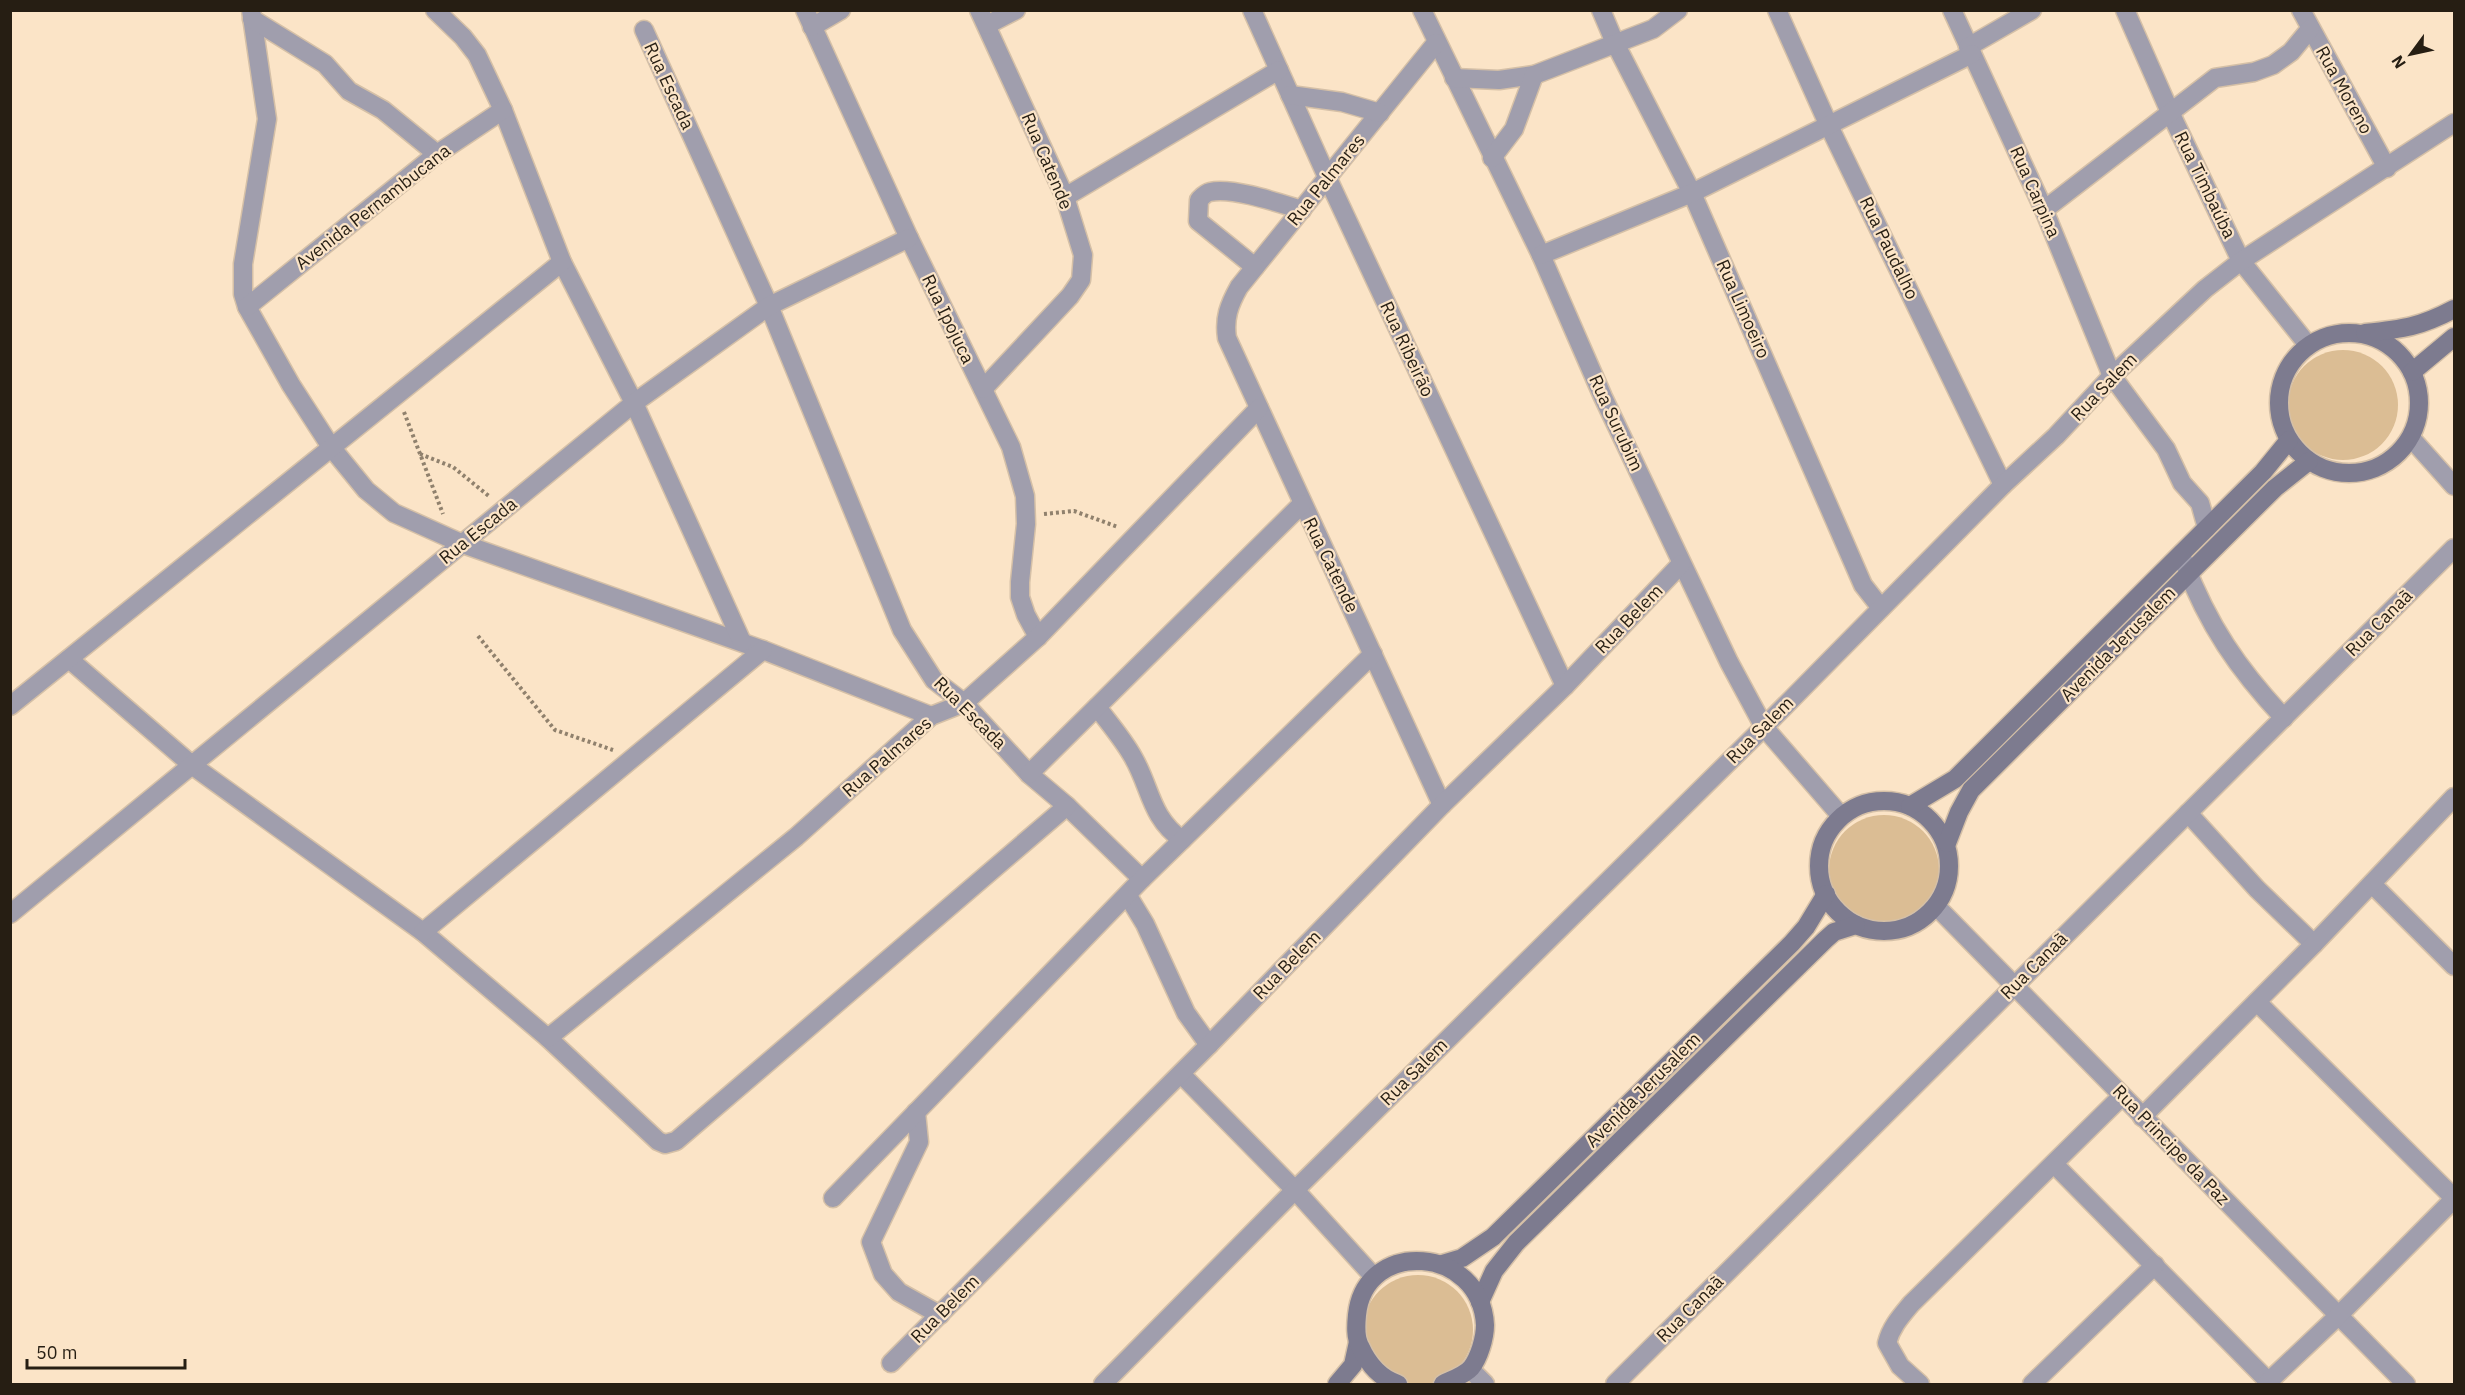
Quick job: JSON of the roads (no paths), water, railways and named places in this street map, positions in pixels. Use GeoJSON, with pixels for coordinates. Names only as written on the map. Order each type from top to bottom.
{"type":"FeatureCollection","features":[{"type":"Feature","properties":{"kind":"street"},"geometry":{"type":"LineString","coordinates":[[435,10],[463,37],[477,55],[503,110],[562,262],[634,403],[742,642]]}},
{"type":"Feature","properties":{"kind":"street","name":"Rua Ipojuca"},"geometry":{"type":"LineString","coordinates":[[805,10],[909,238],[1011,447],[1025,496],[1026,516],[1020,597],[1038,638]]}},
{"type":"Feature","properties":{"kind":"street"},"geometry":{"type":"LineString","coordinates":[[812,27],[841,10]]}},
{"type":"Feature","properties":{"kind":"street"},"geometry":{"type":"LineString","coordinates":[[983,18],[1016,10]]}},
{"type":"Feature","properties":{"kind":"street","name":"Rua Ribeirão"},"geometry":{"type":"LineString","coordinates":[[1252,10],[1328,179],[1565,686]]}},
{"type":"Feature","properties":{"kind":"street","name":"Rua Surubim"},"geometry":{"type":"LineString","coordinates":[[1422,10],[1436,43],[1541,255],[1603,397],[1681,564],[1764,727],[1841,816]]}},
{"type":"Feature","properties":{"kind":"street","name":"Rua Limoeiro"},"geometry":{"type":"LineString","coordinates":[[1600,10],[1692,193],[1863,585],[1881,608]]}},
{"type":"Feature","properties":{"kind":"street"},"geometry":{"type":"LineString","coordinates":[[1454,78],[1499,80],[1534,75],[1653,29],[1677,10]]}},
{"type":"Feature","properties":{"kind":"street","name":"Rua Paudalho"},"geometry":{"type":"LineString","coordinates":[[1777,10],[1829,126],[2003,484]]}},
{"type":"Feature","properties":{"kind":"street","name":"Rua Carpina"},"geometry":{"type":"LineString","coordinates":[[1952,10],[2044,210],[2112,376],[2166,448],[2182,483],[2200,503],[2207,528]]}},
{"type":"Feature","properties":{"kind":"street"},"geometry":{"type":"LineString","coordinates":[[1541,255],[1692,193],[1829,126],[1970,50],[2032,10]]}},
{"type":"Feature","properties":{"kind":"street","name":"Rua Timbaúba"},"geometry":{"type":"LineString","coordinates":[[2125,10],[2170,112],[2241,261],[2308,345]]}},
{"type":"Feature","properties":{"kind":"street","name":"Rua Moreno"},"geometry":{"type":"LineString","coordinates":[[2301,10],[2387,168]]}},
{"type":"Feature","properties":{"kind":"street"},"geometry":{"type":"LineString","coordinates":[[251,15],[325,64],[349,91],[382,110],[437,154]]}},
{"type":"Feature","properties":{"kind":"street"},"geometry":{"type":"LineString","coordinates":[[251,15],[267,119],[243,264],[243,294],[247,307],[291,386],[331,447],[366,490],[394,513],[458,542],[742,642],[931,716]]}},
{"type":"Feature","properties":{"kind":"street","name":"Rua Catende"},"geometry":{"type":"LineString","coordinates":[[982,389],[1070,296],[1081,280],[1083,255],[1065,197],[983,18]]}},
{"type":"Feature","properties":{"kind":"street"},"geometry":{"type":"LineString","coordinates":[[2044,210],[2215,78],[2253,72],[2273,65],[2291,52],[2310,29]]}},
{"type":"Feature","properties":{"kind":"street","name":"Rua Escada"},"geometry":{"type":"LineString","coordinates":[[644,30],[770,306],[902,630],[934,680],[964,703],[1029,774],[1067,806],[1142,879]]}},
{"type":"Feature","properties":{"kind":"street","name":"Rua Palmares"},"geometry":{"type":"LineString","coordinates":[[1224,322],[1229,305],[1239,287],[1436,43]]}},
{"type":"Feature","properties":{"kind":"street"},"geometry":{"type":"LineString","coordinates":[[1065,197],[1279,70]]}},
{"type":"Feature","properties":{"kind":"street"},"geometry":{"type":"LineString","coordinates":[[1492,158],[1514,129],[1534,75]]}},
{"type":"Feature","properties":{"kind":"street"},"geometry":{"type":"LineString","coordinates":[[1290,95],[1342,102],[1380,113]]}},
{"type":"Feature","properties":{"kind":"street","name":"Avenida Pernambucana"},"geometry":{"type":"LineString","coordinates":[[247,307],[437,154],[503,110]]}},
{"type":"Feature","properties":{"kind":"street","name":"Rua Salem"},"geometry":{"type":"LineString","coordinates":[[1103,1384],[1295,1190],[1764,727],[2003,484],[2056,436],[2112,376],[2205,290],[2241,261],[2454,123]]}},
{"type":"Feature","properties":{"kind":"street"},"geometry":{"type":"LineString","coordinates":[[1255,267],[1198,221],[1199,200],[1210,192],[1226,192],[1265,199],[1302,210]]}},
{"type":"Feature","properties":{"kind":"street","name":"Rua Escada"},"geometry":{"type":"LineString","coordinates":[[10,914],[193,766],[458,542],[504,510],[634,403],[770,306],[909,238]]}},
{"type":"Feature","properties":{"kind":"street"},"geometry":{"type":"LineString","coordinates":[[10,706],[562,262]]}},
{"type":"Feature","properties":{"kind":"street"},"geometry":{"type":"LineString","coordinates":[[2360,333],[2381,340],[2399,353],[2412,372],[2418,388],[2420,405],[2418,422],[2411,438],[2396,456],[2376,469],[2354,474],[2330,471],[2309,461],[2289,440],[2279,415],[2280,389],[2290,364],[2308,345],[2333,334],[2409,328],[2428,322],[2454,309]]}},
{"type":"Feature","properties":{"kind":"street","name":"Rua Catende"},"geometry":{"type":"LineString","coordinates":[[1224,322],[1227,338],[1442,806]]}},
{"type":"Feature","properties":{"kind":"street"},"geometry":{"type":"LineString","coordinates":[[2412,372],[2454,337]]}},
{"type":"Feature","properties":{"kind":"street","name":"Rua Palmares"},"geometry":{"type":"LineString","coordinates":[[548,1038],[796,837],[931,716],[964,703],[1038,638],[1259,408]]}},
{"type":"Feature","properties":{"kind":"street"},"geometry":{"type":"LineString","coordinates":[[2411,438],[2454,486]]}},
{"type":"Feature","properties":{"kind":"street","name":"Avenida Jerusalem"},"geometry":{"type":"LineString","coordinates":[[1910,806],[1954,779],[2263,472],[2289,440]]}},
{"type":"Feature","properties":{"kind":"street","name":"Avenida Jerusalem"},"geometry":{"type":"LineString","coordinates":[[1480,1302],[1494,1271],[1516,1243],[1834,932],[1856,925],[1877,931],[1900,930],[1920,921],[1936,906],[1948,883],[1950,870],[1947,843],[1959,812],[1971,790],[2275,488],[2309,461]]}},
{"type":"Feature","properties":{"kind":"street"},"geometry":{"type":"LineString","coordinates":[[1029,774],[1302,504]]}},
{"type":"Feature","properties":{"kind":"street","name":"Rua Canaã"},"geometry":{"type":"LineString","coordinates":[[1615,1384],[2454,548]]}},
{"type":"Feature","properties":{"kind":"street"},"geometry":{"type":"LineString","coordinates":[[2181,554],[2224,645],[2250,681],[2284,718]]}},
{"type":"Feature","properties":{"kind":"street","name":"Rua Belem"},"geometry":{"type":"LineString","coordinates":[[891,1363],[1181,1074],[1442,806],[1565,686],[1681,564]]}},
{"type":"Feature","properties":{"kind":"street"},"geometry":{"type":"LineString","coordinates":[[423,932],[763,650]]}},
{"type":"Feature","properties":{"kind":"street"},"geometry":{"type":"LineString","coordinates":[[833,1198],[1142,879],[1373,654]]}},
{"type":"Feature","properties":{"kind":"street"},"geometry":{"type":"LineString","coordinates":[[69,659],[193,766],[423,932],[548,1038],[658,1141],[665,1144],[676,1141],[1067,806]]}},
{"type":"Feature","properties":{"kind":"street"},"geometry":{"type":"LineString","coordinates":[[2031,703],[2045,717]]}},
{"type":"Feature","properties":{"kind":"street"},"geometry":{"type":"LineString","coordinates":[[1097,707],[1132,755],[1160,819],[1168,830],[1182,840]]}},
{"type":"Feature","properties":{"kind":"street"},"geometry":{"type":"LineString","coordinates":[[2142,1117],[2314,944],[2454,797]]}},
{"type":"Feature","properties":{"kind":"street"},"geometry":{"type":"LineString","coordinates":[[1856,925],[1838,912],[1826,894],[1819,874],[1820,853],[1828,833],[1841,816],[1857,806],[1874,801],[1892,801],[1910,806],[1929,818],[1947,843]]}},
{"type":"Feature","properties":{"kind":"street"},"geometry":{"type":"LineString","coordinates":[[2188,813],[2257,889],[2314,944]]}},
{"type":"Feature","properties":{"kind":"street"},"geometry":{"type":"LineString","coordinates":[[2372,884],[2454,966]]}},
{"type":"Feature","properties":{"kind":"street","name":"Avenida Jerusalem"},"geometry":{"type":"LineString","coordinates":[[1442,1264],[1462,1258],[1493,1237],[1806,927],[1826,894]]}},
{"type":"Feature","properties":{"kind":"street"},"geometry":{"type":"LineString","coordinates":[[1128,896],[1145,924],[1186,1013],[1209,1045]]}},
{"type":"Feature","properties":{"kind":"street","name":"Rua Principe da Paz"},"geometry":{"type":"LineString","coordinates":[[1936,906],[2016,984],[2142,1117],[2406,1384]]}},
{"type":"Feature","properties":{"kind":"street"},"geometry":{"type":"LineString","coordinates":[[2054,1164],[2268,1383],[2454,1199],[2257,1002]]}},
{"type":"Feature","properties":{"kind":"street"},"geometry":{"type":"LineString","coordinates":[[1719,1014],[1736,1028]]}},
{"type":"Feature","properties":{"kind":"street"},"geometry":{"type":"LineString","coordinates":[[1181,1074],[1295,1190],[1374,1277],[1363,1294],[1358,1310],[1356,1326],[1358,1342],[1365,1358],[1376,1371],[1398,1384]]}},
{"type":"Feature","properties":{"kind":"street"},"geometry":{"type":"LineString","coordinates":[[1920,1384],[1900,1366],[1891,1352],[1887,1343],[1890,1332],[1911,1304],[2122,1096]]}},
{"type":"Feature","properties":{"kind":"street"},"geometry":{"type":"LineString","coordinates":[[916,1112],[919,1142],[871,1242],[884,1274],[899,1292],[940,1315]]}},
{"type":"Feature","properties":{"kind":"street"},"geometry":{"type":"LineString","coordinates":[[1571,1161],[1585,1174]]}},
{"type":"Feature","properties":{"kind":"street","name":"Avenida Jerusalem"},"geometry":{"type":"LineString","coordinates":[[1374,1277],[1405,1262],[1424,1260],[1442,1264],[1458,1273],[1472,1286],[1480,1302],[1485,1333],[1470,1370]]}},
{"type":"Feature","properties":{"kind":"street"},"geometry":{"type":"LineString","coordinates":[[2032,1384],[2155,1265]]}},
{"type":"Feature","properties":{"kind":"street"},"geometry":{"type":"LineString","coordinates":[[1337,1384],[1353,1365],[1358,1342]]}},
{"type":"Feature","properties":{"kind":"street"},"geometry":{"type":"LineString","coordinates":[[1443,1384],[1470,1370],[1485,1384]]}}]}
